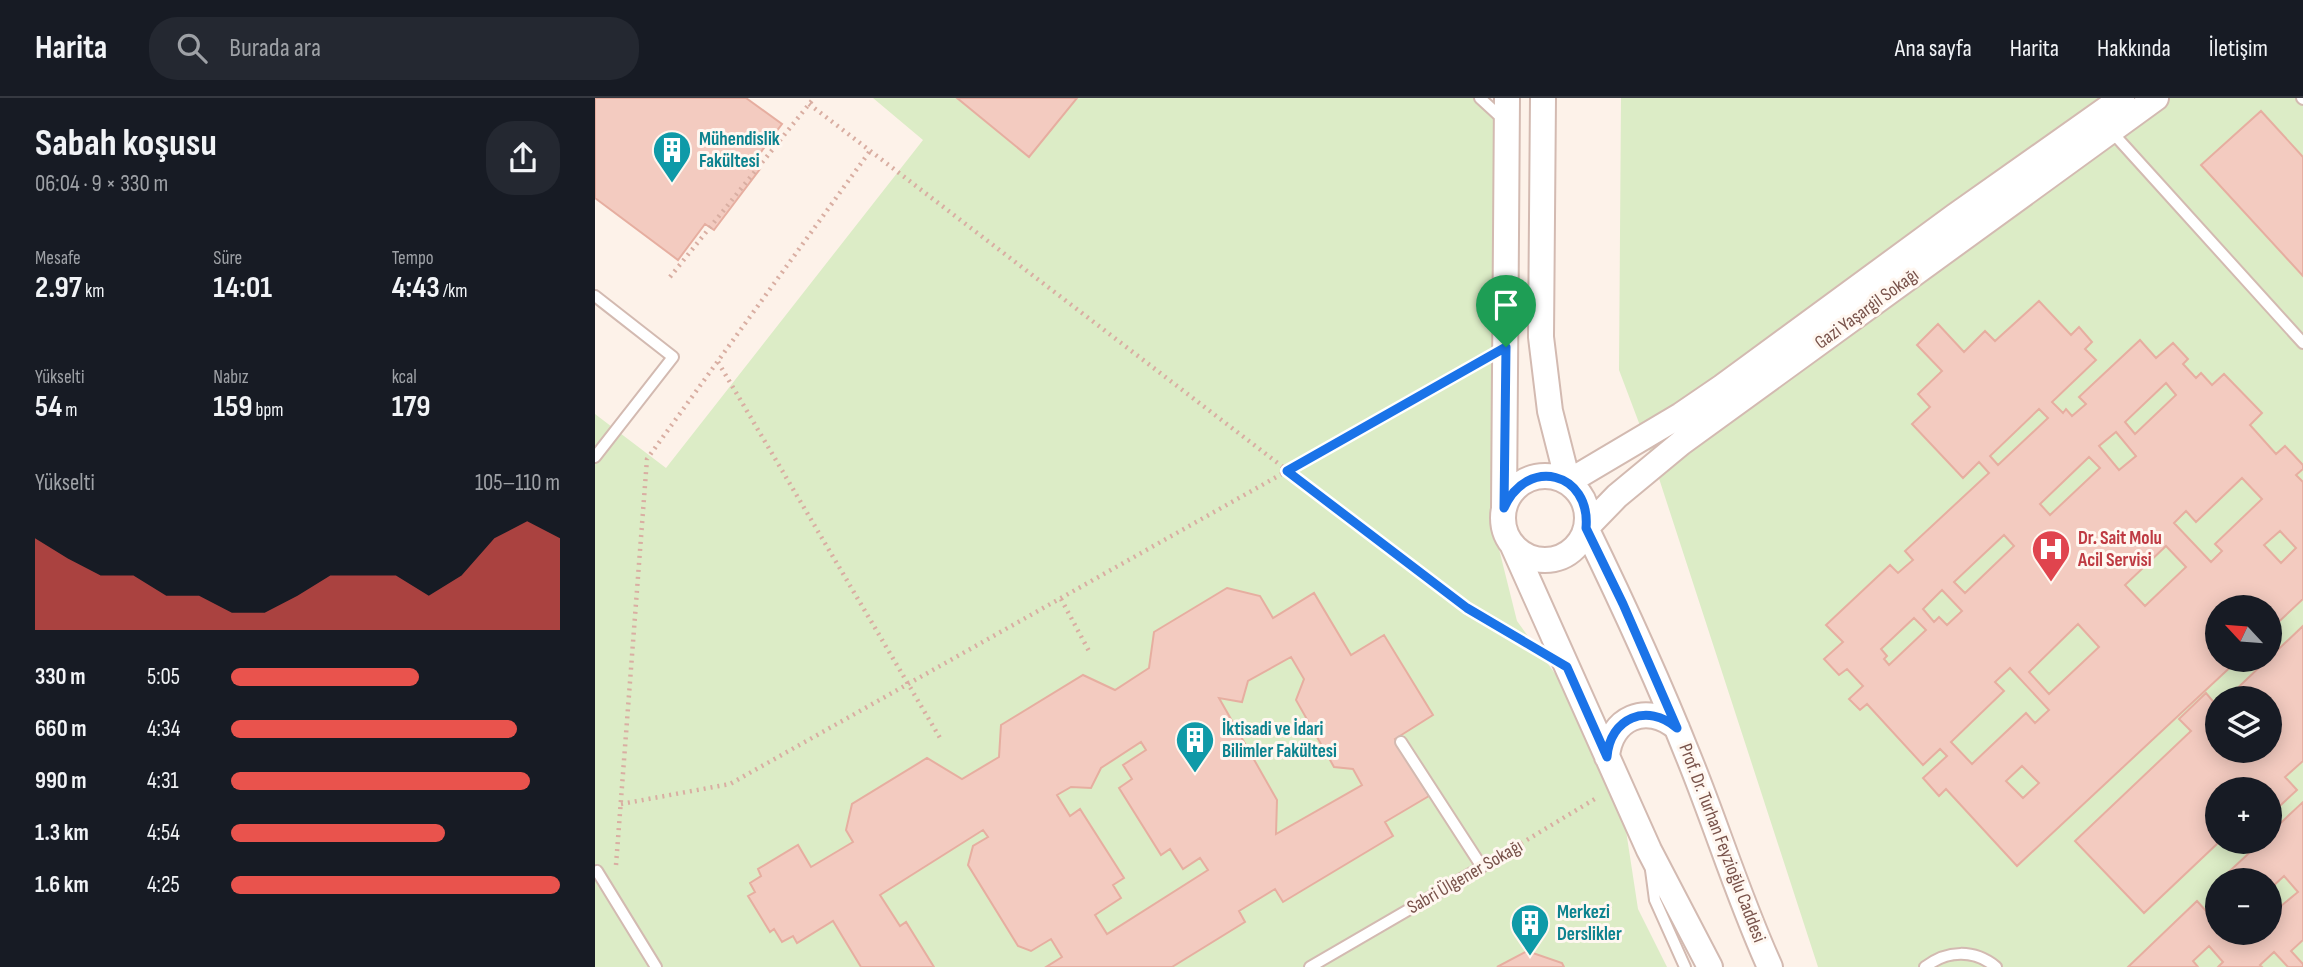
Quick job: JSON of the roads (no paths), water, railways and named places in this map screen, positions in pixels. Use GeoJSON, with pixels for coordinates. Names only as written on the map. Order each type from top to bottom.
{"type":"FeatureCollection","features":[{"type":"Feature","properties":{"kind":"street"},"geometry":{"type":"LineString","coordinates":[[1507,98],[1503,521],[1506,534],[1649,850],[1710,967]]}},
{"type":"Feature","properties":{"kind":"street"},"geometry":{"type":"LineString","coordinates":[[1543,98],[1541,337],[1550,411],[1568,482]]}},
{"type":"Feature","properties":{"kind":"street","name":"Gazi Yaşargil Sokağı"},"geometry":{"type":"LineString","coordinates":[[1568,482],[1681,415],[2123,98]]}},
{"type":"Feature","properties":{"kind":"street","name":"Gazi Yaşargil Sokağı"},"geometry":{"type":"LineString","coordinates":[[1586,528],[1617,496],[1671,451],[2156,98]]}},
{"type":"Feature","properties":{"kind":"street"},"geometry":{"type":"LineString","coordinates":[[1504,508],[1509,496],[1529,479],[1542,476],[1556,477],[1568,482],[1584,502],[1586,528],[1581,541],[1572,551],[1548,560],[1535,559],[1522,554],[1513,545]]}},
{"type":"Feature","properties":{"kind":"street","name":"Prof. Dr. Turhan Feyzioğlu Caddesi"},"geometry":{"type":"LineString","coordinates":[[1586,528],[1623,604],[1677,728],[1742,903],[1770,967]]}},
{"type":"Feature","properties":{"kind":"street"},"geometry":{"type":"LineString","coordinates":[[1607,757],[1608,747],[1617,729],[1634,717],[1657,716],[1677,728]]}},
{"type":"Feature","properties":{"kind":"lane"},"geometry":{"type":"LineString","coordinates":[[1480,98],[1507,123]]}},
{"type":"Feature","properties":{"kind":"lane"},"geometry":{"type":"LineString","coordinates":[[2111,131],[2303,343]]}},
{"type":"Feature","properties":{"kind":"lane"},"geometry":{"type":"LineString","coordinates":[[595,296],[673,357],[595,457]]}},
{"type":"Feature","properties":{"kind":"lane","name":"Sabri Ülgener Sokağı"},"geometry":{"type":"LineString","coordinates":[[1310,967],[1482,867],[1401,742]]}},
{"type":"Feature","properties":{"kind":"lane"},"geometry":{"type":"LineString","coordinates":[[1649,850],[1655,900],[1685,967]]}},
{"type":"Feature","properties":{"kind":"lane"},"geometry":{"type":"LineString","coordinates":[[595,872],[597,871],[656,967]]}},
{"type":"Feature","properties":{"kind":"lane"},"geometry":{"type":"LineString","coordinates":[[1925,967],[1947,955],[1961,953],[1975,956],[1996,967]]}},
{"type":"Feature","properties":{"kind":"place","name":"Mühendislik Fakültesi"},"geometry":{"type":"Point","coordinates":[672,184]}},
{"type":"Feature","properties":{"kind":"place","name":"Dr. Sait Molu Acil Servisi"},"geometry":{"type":"Point","coordinates":[2051,583]}},
{"type":"Feature","properties":{"kind":"place","name":"İktisadi ve İdari Bilimler Fakültesi"},"geometry":{"type":"Point","coordinates":[1195,774]}},
{"type":"Feature","properties":{"kind":"place","name":"Merkezi Derslikler"},"geometry":{"type":"Point","coordinates":[1530,957]}}]}
